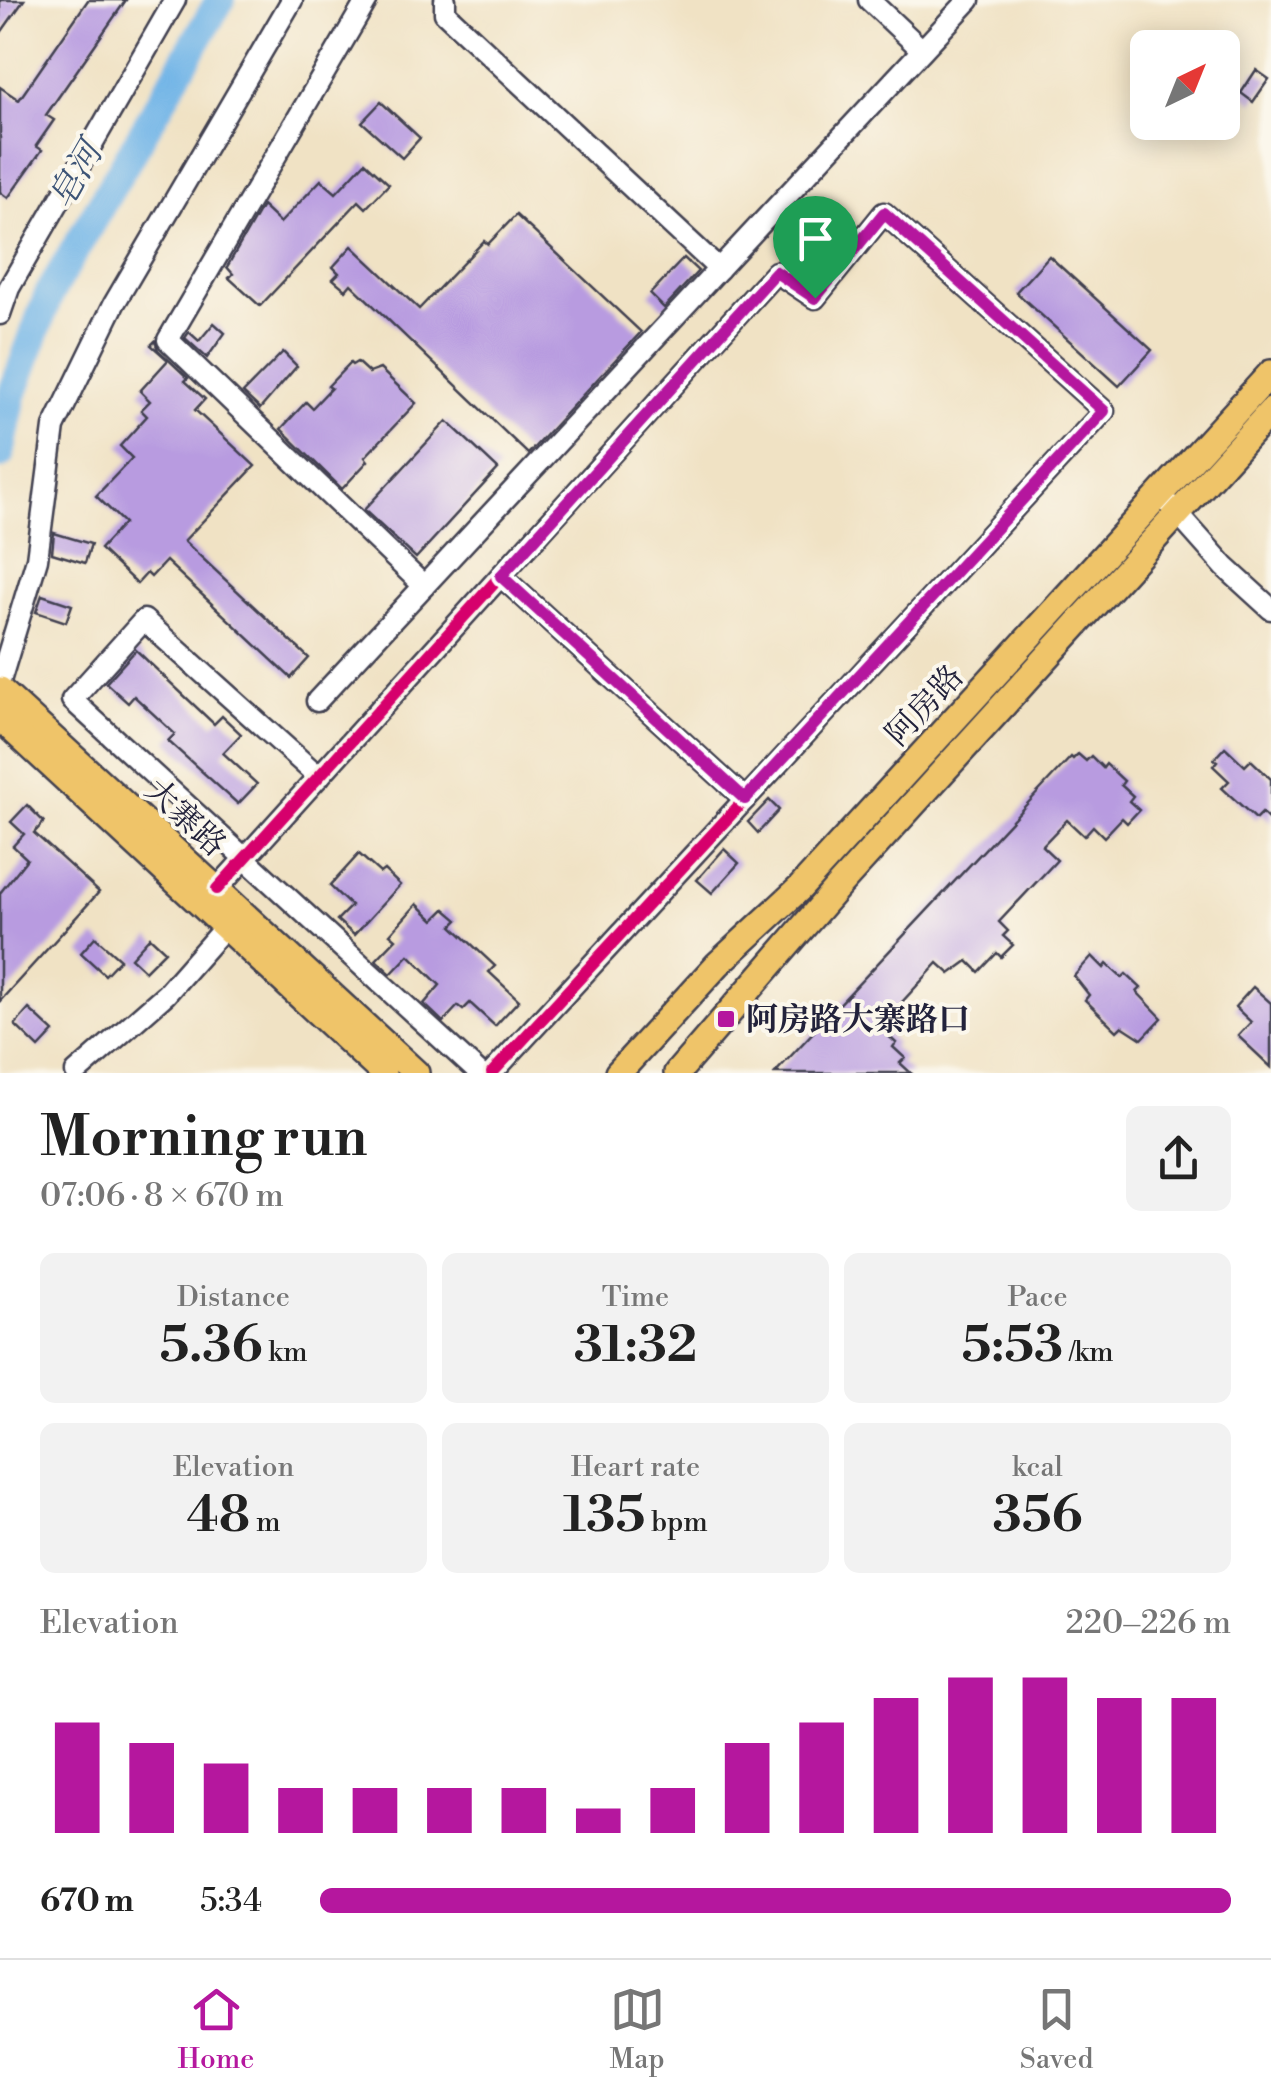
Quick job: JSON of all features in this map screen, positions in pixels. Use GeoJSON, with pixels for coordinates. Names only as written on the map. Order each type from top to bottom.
{"type":"FeatureCollection","features":[{"type":"Feature","properties":{"kind":"main road","name":"阿房路"},"geometry":{"type":"LineString","coordinates":[[678,1073],[1169,505],[1271,374]]}},
{"type":"Feature","properties":{"kind":"main road","name":"阿房路"},"geometry":{"type":"LineString","coordinates":[[618,1073],[718,964],[800,888],[1169,505],[1271,411]]}},
{"type":"Feature","properties":{"kind":"main road","name":"大寨路"},"geometry":{"type":"LineString","coordinates":[[0,690],[416,1073]]}},
{"type":"Feature","properties":{"kind":"main road","name":"大寨路"},"geometry":{"type":"LineString","coordinates":[[0,718],[383,1073]]}},
{"type":"Feature","properties":{"kind":"main road"},"geometry":{"type":"LineString","coordinates":[[646,1043],[678,1073]]}},
{"type":"Feature","properties":{"kind":"street"},"geometry":{"type":"LineString","coordinates":[[0,314],[9,288],[174,0]]}},
{"type":"Feature","properties":{"kind":"street"},"geometry":{"type":"LineString","coordinates":[[0,681],[37,559],[54,427],[114,304],[292,0]]}},
{"type":"Feature","properties":{"kind":"street"},"geometry":{"type":"LineString","coordinates":[[367,0],[168,340],[424,586]]}},
{"type":"Feature","properties":{"kind":"street"},"geometry":{"type":"LineString","coordinates":[[444,0],[445,12],[719,268]]}},
{"type":"Feature","properties":{"kind":"street"},"geometry":{"type":"LineString","coordinates":[[869,0],[922,50]]}},
{"type":"Feature","properties":{"kind":"street"},"geometry":{"type":"LineString","coordinates":[[316,702],[969,0]]}},
{"type":"Feature","properties":{"kind":"street"},"geometry":{"type":"LineString","coordinates":[[217,889],[776,272],[815,298],[884,213],[1104,411],[492,1073]]}},
{"type":"Feature","properties":{"kind":"street"},"geometry":{"type":"LineString","coordinates":[[1169,505],[1225,567],[1271,609]]}},
{"type":"Feature","properties":{"kind":"street"},"geometry":{"type":"LineString","coordinates":[[501,576],[745,799]]}},
{"type":"Feature","properties":{"kind":"street"},"geometry":{"type":"LineString","coordinates":[[319,777],[144,620],[72,700],[479,1073]]}},
{"type":"Feature","properties":{"kind":"street"},"geometry":{"type":"LineString","coordinates":[[76,1073],[166,994],[225,926]]}},
{"type":"Feature","properties":{"kind":"building"},"geometry":{"type":"Polygon","coordinates":[[[0,0],[24,0],[0,34],[0,0]]]}},
{"type":"Feature","properties":{"kind":"building"},"geometry":{"type":"Polygon","coordinates":[[[88,0],[126,0],[46,115],[54,120],[36,146],[42,150],[8,198],[0,192],[0,87],[19,100],[88,0]]]}},
{"type":"Feature","properties":{"kind":"building"},"geometry":{"type":"Polygon","coordinates":[[[1256,70],[1269,79],[1253,102],[1241,93],[1256,70]]]}},
{"type":"Feature","properties":{"kind":"building"},"geometry":{"type":"Polygon","coordinates":[[[381,102],[420,138],[402,158],[362,122],[381,102]]]}},
{"type":"Feature","properties":{"kind":"building"},"geometry":{"type":"Polygon","coordinates":[[[365,162],[389,184],[366,208],[359,201],[260,306],[229,278],[233,274],[227,267],[262,206],[280,223],[321,180],[336,193],[365,162]]]}},
{"type":"Feature","properties":{"kind":"building"},"geometry":{"type":"Polygon","coordinates":[[[516,215],[641,332],[528,454],[351,284],[346,290],[333,279],[339,273],[333,267],[352,246],[419,309],[484,241],[488,244],[516,215]]]}},
{"type":"Feature","properties":{"kind":"building"},"geometry":{"type":"Polygon","coordinates":[[[1049,256],[1152,350],[1119,386],[1016,292],[1049,256]]]}},
{"type":"Feature","properties":{"kind":"building"},"geometry":{"type":"Polygon","coordinates":[[[684,258],[698,271],[664,308],[650,294],[684,258]]]}},
{"type":"Feature","properties":{"kind":"building"},"geometry":{"type":"Polygon","coordinates":[[[214,323],[225,333],[207,358],[185,338],[189,332],[199,341],[214,323]]]}},
{"type":"Feature","properties":{"kind":"building"},"geometry":{"type":"Polygon","coordinates":[[[155,341],[158,350],[188,378],[185,381],[205,399],[195,410],[255,466],[184,541],[309,658],[291,678],[166,561],[151,577],[147,573],[137,584],[100,549],[124,523],[96,496],[132,458],[120,446],[147,416],[141,410],[150,401],[140,391],[168,360],[151,345],[155,341]]]}},
{"type":"Feature","properties":{"kind":"building"},"geometry":{"type":"Polygon","coordinates":[[[283,352],[297,366],[260,409],[243,393],[283,352]]]}},
{"type":"Feature","properties":{"kind":"building"},"geometry":{"type":"Polygon","coordinates":[[[357,362],[369,373],[380,369],[416,403],[365,457],[368,461],[342,489],[281,429],[306,402],[312,408],[350,363],[357,362]]]}},
{"type":"Feature","properties":{"kind":"building"},"geometry":{"type":"Polygon","coordinates":[[[447,421],[498,469],[416,558],[364,510],[447,421]]]}},
{"type":"Feature","properties":{"kind":"building"},"geometry":{"type":"Polygon","coordinates":[[[54,533],[91,544],[85,563],[52,553],[54,533]]]}},
{"type":"Feature","properties":{"kind":"building"},"geometry":{"type":"Polygon","coordinates":[[[42,595],[72,605],[66,622],[36,612],[42,595]]]}},
{"type":"Feature","properties":{"kind":"building"},"geometry":{"type":"Polygon","coordinates":[[[136,650],[214,724],[222,716],[241,734],[223,753],[257,784],[238,804],[168,741],[175,734],[134,696],[128,703],[106,683],[136,650]]]}},
{"type":"Feature","properties":{"kind":"building"},"geometry":{"type":"Polygon","coordinates":[[[1225,747],[1245,766],[1251,760],[1271,779],[1271,822],[1262,813],[1256,819],[1222,788],[1229,781],[1213,766],[1225,747]]]}},
{"type":"Feature","properties":{"kind":"building"},"geometry":{"type":"Polygon","coordinates":[[[1078,754],[1086,761],[1091,756],[1103,768],[1106,764],[1124,781],[1121,785],[1133,796],[1129,801],[1139,810],[1127,823],[1122,818],[1104,837],[1093,826],[1084,836],[1067,820],[1042,846],[1057,860],[999,922],[1008,931],[1003,936],[1013,945],[1001,957],[997,953],[979,972],[968,961],[950,974],[938,963],[879,1027],[896,1043],[893,1047],[905,1058],[900,1063],[911,1073],[775,1073],[1071,757],[1078,754]]]}},
{"type":"Feature","properties":{"kind":"building"},"geometry":{"type":"Polygon","coordinates":[[[769,800],[779,810],[758,833],[748,822],[769,800]]]}},
{"type":"Feature","properties":{"kind":"building"},"geometry":{"type":"Polygon","coordinates":[[[27,805],[44,822],[34,833],[99,892],[0,1001],[0,893],[27,859],[13,846],[24,834],[11,822],[27,805]]]}},
{"type":"Feature","properties":{"kind":"building"},"geometry":{"type":"Polygon","coordinates":[[[724,849],[739,863],[712,893],[697,880],[724,849]]]}},
{"type":"Feature","properties":{"kind":"building"},"geometry":{"type":"Polygon","coordinates":[[[359,854],[400,885],[354,935],[337,920],[351,906],[330,886],[359,854]]]}},
{"type":"Feature","properties":{"kind":"building"},"geometry":{"type":"Polygon","coordinates":[[[417,904],[434,920],[445,909],[458,920],[452,926],[495,966],[489,972],[519,1000],[495,1026],[470,1003],[463,1010],[458,1006],[443,1022],[424,1004],[440,985],[409,955],[391,974],[376,960],[396,939],[390,934],[417,904]]]}},
{"type":"Feature","properties":{"kind":"building"},"geometry":{"type":"Polygon","coordinates":[[[95,937],[120,959],[105,975],[81,953],[95,937]]]}},
{"type":"Feature","properties":{"kind":"building"},"geometry":{"type":"Polygon","coordinates":[[[150,937],[165,951],[145,971],[131,958],[150,937]]]}},
{"type":"Feature","properties":{"kind":"building"},"geometry":{"type":"Polygon","coordinates":[[[1092,956],[1122,978],[1126,974],[1162,1018],[1142,1039],[1122,1026],[1117,1031],[1085,1000],[1089,995],[1074,976],[1092,956]]]}},
{"type":"Feature","properties":{"kind":"building"},"geometry":{"type":"Polygon","coordinates":[[[1253,987],[1271,1003],[1271,1067],[1238,1036],[1251,1022],[1235,1007],[1253,987]]]}},
{"type":"Feature","properties":{"kind":"building"},"geometry":{"type":"Polygon","coordinates":[[[29,1009],[54,1032],[39,1048],[15,1025],[29,1009]]]}},
{"type":"Feature","properties":{"kind":"waterway","name":"皂河"},"geometry":{"type":"LineString","coordinates":[[0,454],[12,395],[49,294],[220,0]]}},
{"type":"Feature","properties":{"kind":"cycle path"},"geometry":{"type":"LineString","coordinates":[[217,889],[776,272],[815,298],[884,213],[1104,411],[492,1073]]}},
{"type":"Feature","properties":{"kind":"place","name":"阿房路大寨路口"},"geometry":{"type":"Point","coordinates":[726,1019]}},
{"type":"Feature","properties":{"kind":"route"},"geometry":{"type":"LineString","coordinates":[[884,213],[1104,411],[745,799],[501,576],[776,272],[815,298],[884,213]]}}]}
